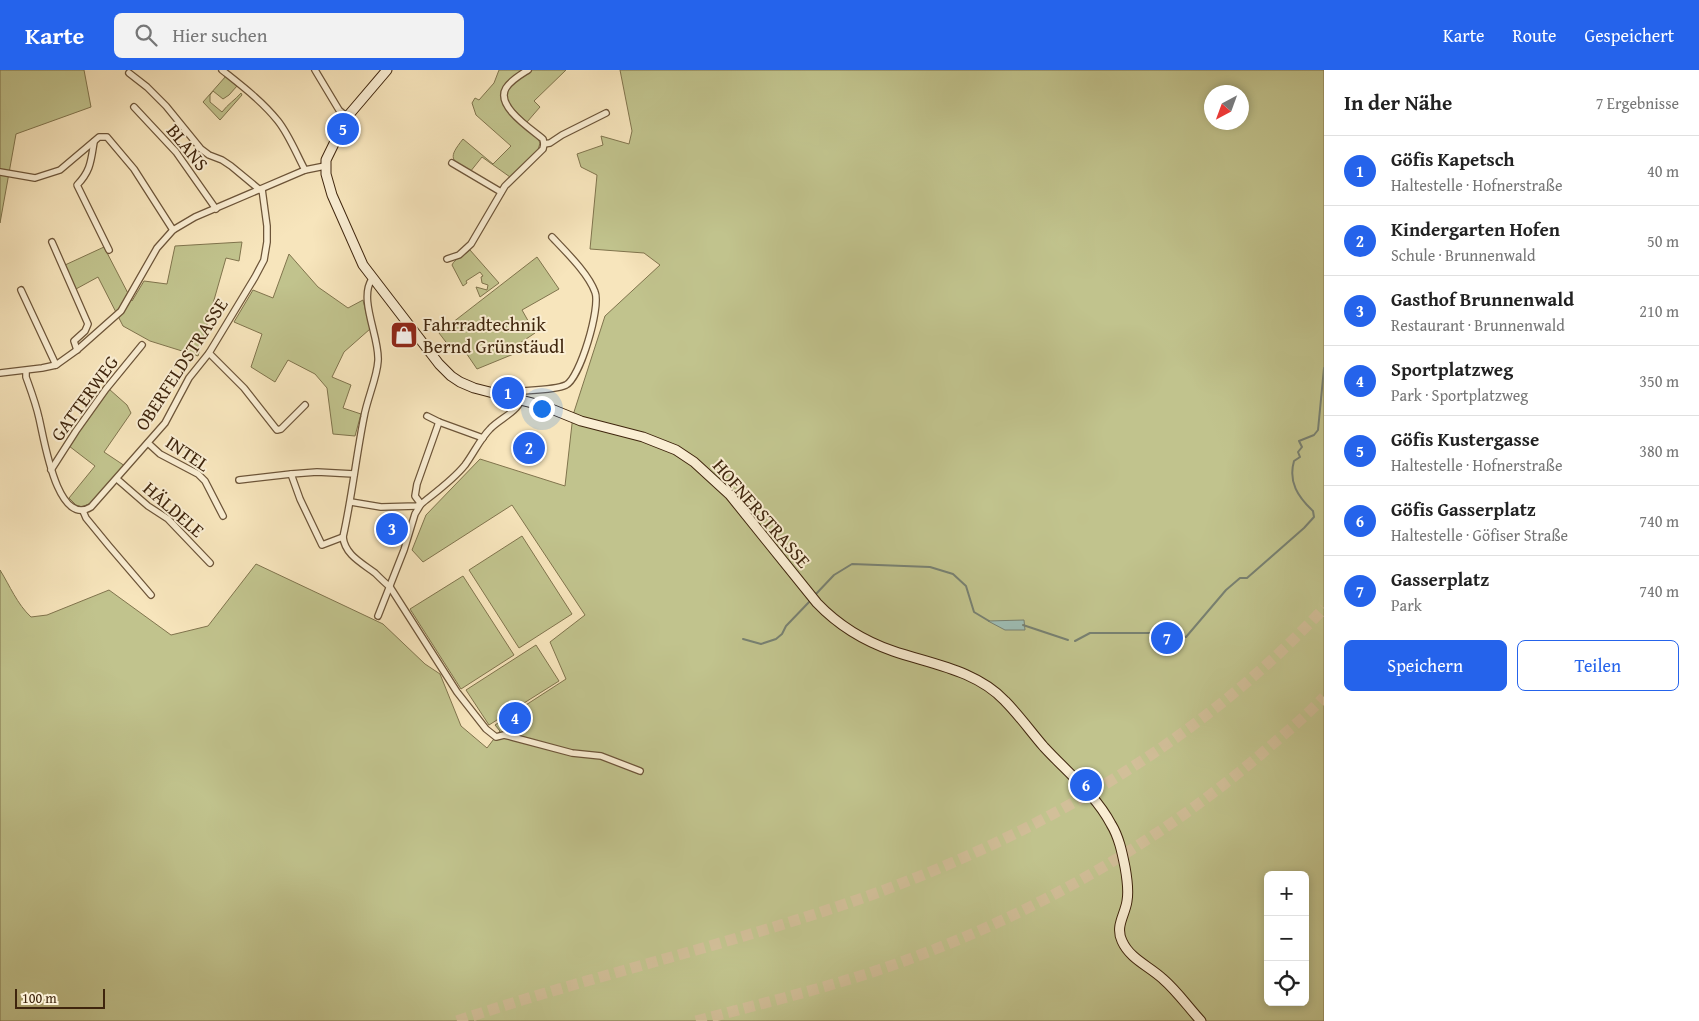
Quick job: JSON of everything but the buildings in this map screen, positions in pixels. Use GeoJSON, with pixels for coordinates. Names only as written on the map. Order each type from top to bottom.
{"type":"FeatureCollection","features":[{"type":"Feature","properties":{"kind":"main road"},"geometry":{"type":"LineString","coordinates":[[325,166],[327,155],[347,116],[387,70]]}},
{"type":"Feature","properties":{"kind":"main road","name":"HOFNERSTRASSE"},"geometry":{"type":"LineString","coordinates":[[325,166],[332,195],[359,258],[372,279],[439,364],[451,376],[474,388],[559,412],[573,413],[592,424],[657,441],[676,450],[694,462],[730,495],[830,616],[850,631],[870,642],[962,672],[991,687],[1006,701],[1044,747],[1104,812],[1111,823],[1120,846],[1128,888],[1126,905],[1119,926],[1122,942],[1131,954],[1172,988],[1201,1021]]}},
{"type":"Feature","properties":{"kind":"street"},"geometry":{"type":"LineString","coordinates":[[222,70],[249,91],[278,121],[304,170]]}},
{"type":"Feature","properties":{"kind":"street"},"geometry":{"type":"LineString","coordinates":[[315,70],[339,110],[347,116]]}},
{"type":"Feature","properties":{"kind":"street"},"geometry":{"type":"LineString","coordinates":[[447,259],[459,255],[471,244],[507,184],[543,149],[542,139],[509,109],[503,99],[510,83],[528,70]]}},
{"type":"Feature","properties":{"kind":"street"},"geometry":{"type":"LineString","coordinates":[[129,73],[147,87],[166,106],[201,149],[231,166],[261,190]]}},
{"type":"Feature","properties":{"kind":"street","name":"BLANS"},"geometry":{"type":"LineString","coordinates":[[134,106],[176,152],[216,209]]}},
{"type":"Feature","properties":{"kind":"street"},"geometry":{"type":"LineString","coordinates":[[544,144],[550,143],[606,113]]}},
{"type":"Feature","properties":{"kind":"street"},"geometry":{"type":"LineString","coordinates":[[0,172],[35,178],[60,170],[99,137],[107,137],[134,168],[173,230]]}},
{"type":"Feature","properties":{"kind":"street"},"geometry":{"type":"LineString","coordinates":[[94,142],[89,170],[77,185],[108,250]]}},
{"type":"Feature","properties":{"kind":"street"},"geometry":{"type":"LineString","coordinates":[[452,163],[502,192]]}},
{"type":"Feature","properties":{"kind":"street"},"geometry":{"type":"LineString","coordinates":[[0,372],[56,365],[77,350],[120,312],[157,248],[173,230],[195,217],[304,170],[325,166]]}},
{"type":"Feature","properties":{"kind":"street","name":"OBERFELDSTRASSE"},"geometry":{"type":"LineString","coordinates":[[83,510],[92,507],[165,423],[189,378],[209,353],[264,260],[267,226],[261,190]]}},
{"type":"Feature","properties":{"kind":"street"},"geometry":{"type":"LineString","coordinates":[[378,616],[415,514],[421,504],[463,467],[494,424],[518,407],[520,391],[561,387],[570,382],[581,362],[589,338],[597,298],[594,289],[578,265],[552,237]]}},
{"type":"Feature","properties":{"kind":"street"},"geometry":{"type":"LineString","coordinates":[[52,242],[72,290],[87,319],[87,328],[74,341],[77,350]]}},
{"type":"Feature","properties":{"kind":"street"},"geometry":{"type":"LineString","coordinates":[[372,279],[368,288],[369,307],[378,360],[365,410],[351,502],[343,537],[348,551],[390,587],[458,692],[486,729],[496,737],[512,736],[572,753],[601,756],[640,771]]}},
{"type":"Feature","properties":{"kind":"street"},"geometry":{"type":"LineString","coordinates":[[21,290],[56,365]]}},
{"type":"Feature","properties":{"kind":"street","name":"GATTERWEG"},"geometry":{"type":"LineString","coordinates":[[52,470],[76,430],[106,389],[142,346]]}},
{"type":"Feature","properties":{"kind":"street"},"geometry":{"type":"LineString","coordinates":[[209,353],[244,388],[278,430],[306,406]]}},
{"type":"Feature","properties":{"kind":"street"},"geometry":{"type":"LineString","coordinates":[[26,370],[26,377],[40,419],[48,463],[56,482],[69,504],[78,511],[83,510],[86,518],[151,595]]}},
{"type":"Feature","properties":{"kind":"street"},"geometry":{"type":"LineString","coordinates":[[427,416],[483,438]]}},
{"type":"Feature","properties":{"kind":"street"},"geometry":{"type":"LineString","coordinates":[[421,504],[416,496],[417,484],[439,422]]}},
{"type":"Feature","properties":{"kind":"street","name":"INTEL"},"geometry":{"type":"LineString","coordinates":[[148,443],[165,457],[198,474],[205,481],[223,516]]}},
{"type":"Feature","properties":{"kind":"street"},"geometry":{"type":"LineString","coordinates":[[238,480],[317,472],[354,474]]}},
{"type":"Feature","properties":{"kind":"street"},"geometry":{"type":"LineString","coordinates":[[291,474],[300,499],[322,546],[343,537]]}},
{"type":"Feature","properties":{"kind":"street","name":"HÄLDELE"},"geometry":{"type":"LineString","coordinates":[[117,479],[148,506],[168,519],[210,563]]}},
{"type":"Feature","properties":{"kind":"street"},"geometry":{"type":"LineString","coordinates":[[351,502],[381,507],[417,506],[421,504]]}},
{"type":"Feature","properties":{"kind":"green space"},"geometry":{"type":"Polygon","coordinates":[[[0,70],[84,70],[91,107],[16,134],[0,223],[0,70]]]}},
{"type":"Feature","properties":{"kind":"green space"},"geometry":{"type":"Polygon","coordinates":[[[499,70],[525,70],[504,88],[501,95],[502,102],[512,116],[540,143],[538,150],[510,177],[482,157],[470,172],[453,158],[455,150],[463,139],[493,164],[511,146],[476,115],[472,103],[475,98],[479,100],[494,83],[499,70]]]}},
{"type":"Feature","properties":{"kind":"green space"},"geometry":{"type":"Polygon","coordinates":[[[532,70],[566,70],[534,101],[540,107],[527,122],[511,106],[507,99],[507,94],[514,84],[532,70]]]}},
{"type":"Feature","properties":{"kind":"green space"},"geometry":{"type":"Polygon","coordinates":[[[620,70],[1324,70],[1324,1021],[0,1021],[0,570],[18,601],[31,617],[47,615],[109,590],[171,635],[208,626],[256,564],[383,624],[425,664],[440,674],[461,726],[487,748],[500,731],[495,725],[566,679],[550,642],[585,615],[512,505],[423,562],[412,550],[426,515],[480,459],[565,486],[573,415],[605,316],[660,265],[644,253],[590,249],[597,175],[581,167],[577,154],[603,145],[601,136],[629,144],[632,131],[620,70]]]}},
{"type":"Feature","properties":{"kind":"green space"},"geometry":{"type":"Polygon","coordinates":[[[226,76],[237,86],[223,99],[213,91],[210,95],[210,102],[222,112],[241,93],[242,95],[220,120],[203,102],[226,76]]]}},
{"type":"Feature","properties":{"kind":"green space"},"geometry":{"type":"Polygon","coordinates":[[[242,242],[239,261],[226,258],[198,356],[150,341],[123,326],[98,277],[76,289],[65,265],[104,247],[132,301],[144,281],[167,284],[175,246],[242,242]]]}},
{"type":"Feature","properties":{"kind":"green space"},"geometry":{"type":"Polygon","coordinates":[[[470,250],[499,283],[480,297],[476,287],[487,290],[488,285],[482,283],[481,277],[483,276],[480,272],[466,281],[467,283],[463,286],[452,265],[470,250]]]}},
{"type":"Feature","properties":{"kind":"green space"},"geometry":{"type":"Polygon","coordinates":[[[289,254],[318,287],[348,308],[363,300],[370,329],[344,352],[332,377],[351,385],[343,408],[361,414],[355,436],[333,434],[327,388],[315,374],[288,360],[275,382],[251,367],[262,334],[234,322],[253,290],[273,298],[289,254]]]}},
{"type":"Feature","properties":{"kind":"green space"},"geometry":{"type":"Polygon","coordinates":[[[537,257],[559,289],[522,310],[535,333],[520,343],[521,351],[477,369],[460,344],[452,350],[439,333],[537,257]]]}},
{"type":"Feature","properties":{"kind":"green space"},"geometry":{"type":"Polygon","coordinates":[[[109,389],[127,405],[131,413],[104,452],[125,466],[95,501],[82,507],[76,505],[69,498],[95,466],[69,446],[109,389]]]}},
{"type":"Feature","properties":{"kind":"green space"},"geometry":{"type":"Polygon","coordinates":[[[522,536],[572,614],[519,648],[469,570],[522,536]]]}},
{"type":"Feature","properties":{"kind":"green space"},"geometry":{"type":"Polygon","coordinates":[[[463,576],[514,655],[461,689],[410,609],[463,576]]]}},
{"type":"Feature","properties":{"kind":"green space"},"geometry":{"type":"Polygon","coordinates":[[[536,645],[559,681],[489,725],[466,690],[536,645]]]}},
{"type":"Feature","properties":{"kind":"water"},"geometry":{"type":"Polygon","coordinates":[[[1024,620],[1025,630],[1005,630],[988,621],[1024,620]]]}},
{"type":"Feature","properties":{"kind":"waterway"},"geometry":{"type":"LineString","coordinates":[[1075,641],[1090,633],[1160,633],[1186,637],[1226,590],[1240,578],[1247,578],[1304,528],[1314,517],[1313,511],[1299,495],[1293,482],[1292,469],[1294,461],[1300,457],[1298,452],[1302,447],[1299,441],[1314,435],[1318,430],[1324,368]]}},
{"type":"Feature","properties":{"kind":"waterway"},"geometry":{"type":"LineString","coordinates":[[815,595],[834,575],[852,564],[930,567],[953,574],[966,586],[974,612],[989,621]]}},
{"type":"Feature","properties":{"kind":"waterway"},"geometry":{"type":"LineString","coordinates":[[743,639],[761,644],[776,639],[811,600]]}},
{"type":"Feature","properties":{"kind":"waterway"},"geometry":{"type":"LineString","coordinates":[[1023,625],[1068,640]]}},
{"type":"Feature","properties":{"kind":"tunnel"},"geometry":{"type":"LineString","coordinates":[[457,1021],[555,990],[802,918],[917,878],[981,850],[1044,819],[1106,784],[1164,746],[1221,704],[1274,658],[1324,608]]}},
{"type":"Feature","properties":{"kind":"tunnel"},"geometry":{"type":"LineString","coordinates":[[696,1021],[809,991],[893,965],[966,936],[1055,894],[1099,870],[1182,816],[1260,755],[1301,720],[1324,697]]}},
{"type":"Feature","properties":{"kind":"place","name":"Göfis Kustergasse"},"geometry":{"type":"Point","coordinates":[343,129]}},
{"type":"Feature","properties":{"kind":"place","name":"Fahrradtechnik Bernd Grünstäudl"},"geometry":{"type":"Point","coordinates":[404,335]}},
{"type":"Feature","properties":{"kind":"place","name":"Göfis Kapetsch"},"geometry":{"type":"Point","coordinates":[508,393]}},
{"type":"Feature","properties":{"kind":"place","name":"Kindergarten Hofen"},"geometry":{"type":"Point","coordinates":[529,448]}},
{"type":"Feature","properties":{"kind":"place","name":"Gasthof Brunnenwald"},"geometry":{"type":"Point","coordinates":[392,529]}},
{"type":"Feature","properties":{"kind":"place","name":"Gasserplatz"},"geometry":{"type":"Point","coordinates":[1167,638]}},
{"type":"Feature","properties":{"kind":"place","name":"Sportplatzweg"},"geometry":{"type":"Point","coordinates":[515,718]}},
{"type":"Feature","properties":{"kind":"place","name":"Göfis Gasserplatz"},"geometry":{"type":"Point","coordinates":[1086,785]}}]}
